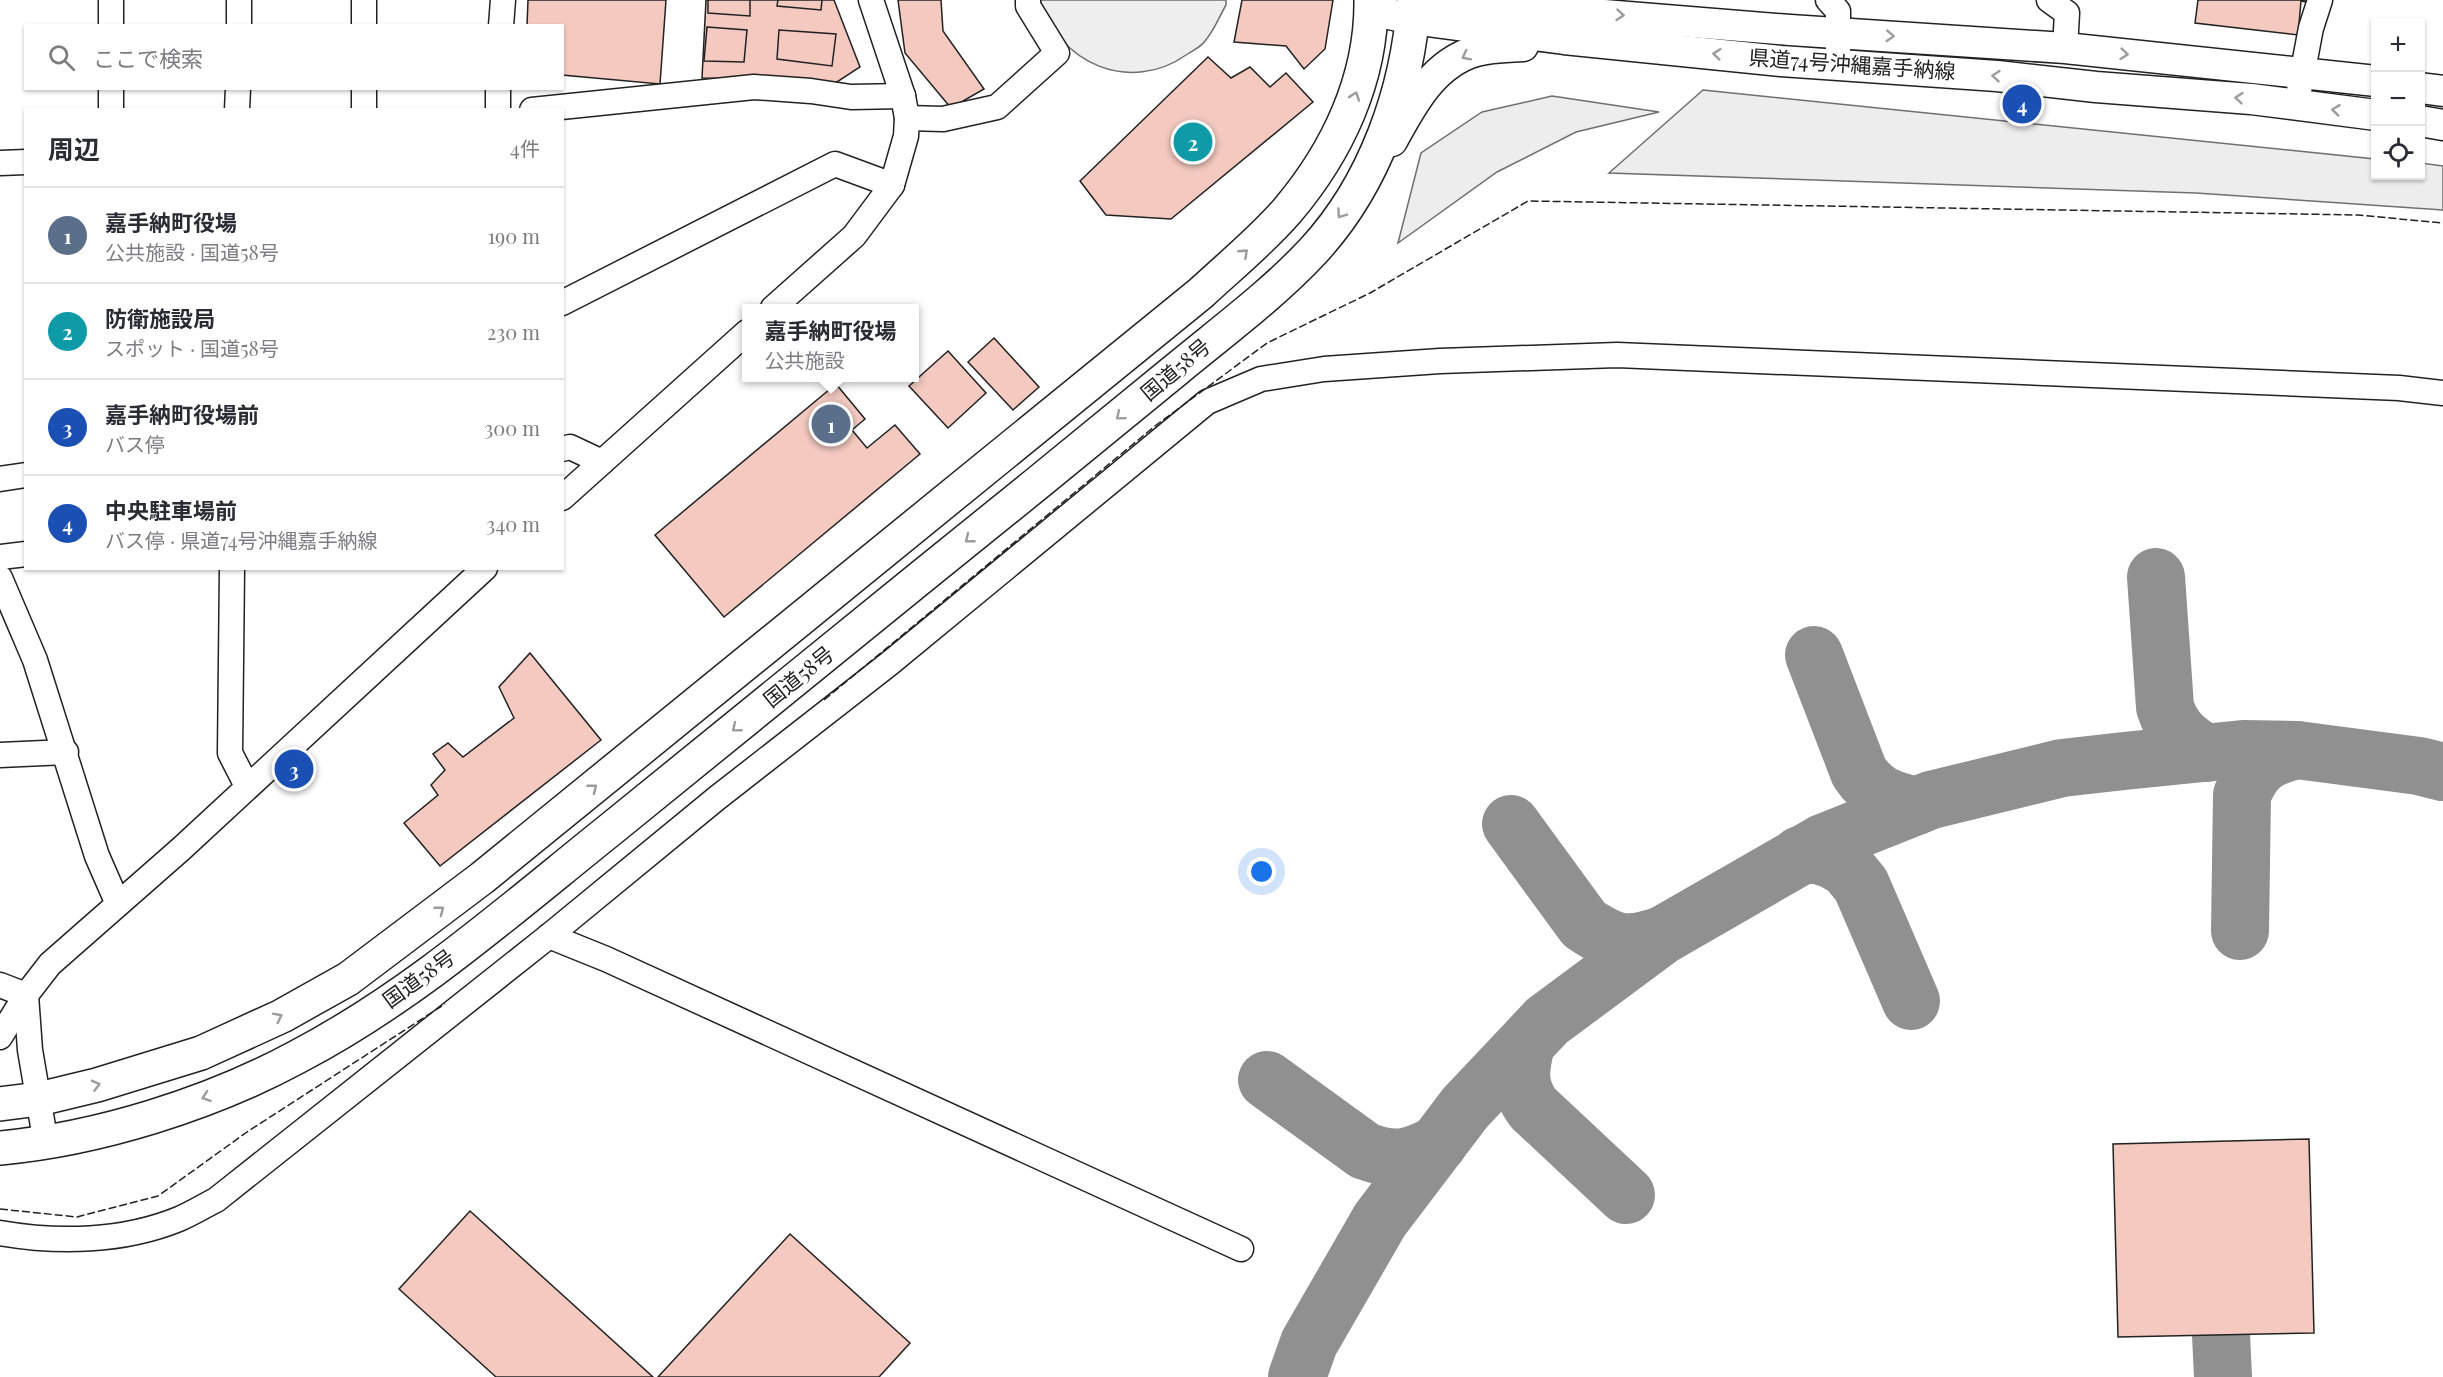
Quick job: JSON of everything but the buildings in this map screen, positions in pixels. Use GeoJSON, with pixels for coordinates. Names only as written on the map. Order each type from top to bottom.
{"type":"FeatureCollection","features":[{"type":"Feature","properties":{"kind":"highway","name":"国道58号"},"geometry":{"type":"LineString","coordinates":[[0,1104],[39,1099],[111,1081],[201,1053],[282,1016],[348,978],[482,878],[1192,300],[1265,234],[1303,191],[1329,150],[1353,102],[1368,50],[1371,5]]}},
{"type":"Feature","properties":{"kind":"highway","name":"国道58号"},"geometry":{"type":"LineString","coordinates":[[0,1148],[46,1144],[121,1126],[213,1095],[261,1076],[300,1056],[376,1011],[495,922],[1072,456],[1274,288],[1314,250],[1341,215],[1371,164],[1400,85],[1414,5]]}},
{"type":"Feature","properties":{"kind":"main road","name":"県道74号沖縄嘉手納線"},"geometry":{"type":"LineString","coordinates":[[1371,5],[1414,5],[1554,16],[1838,66],[1997,76],[2371,114]]}},
{"type":"Feature","properties":{"kind":"main road","name":"県道74号沖縄嘉手納線"},"geometry":{"type":"LineString","coordinates":[[1554,16],[1838,11],[2066,48],[2371,80]]}},
{"type":"Feature","properties":{"kind":"main road"},"geometry":{"type":"LineString","coordinates":[[1371,164],[1389,147],[1423,89],[1447,67],[1459,58],[1475,51],[1532,45],[1554,16]]}},
{"type":"Feature","properties":{"kind":"main road"},"geometry":{"type":"LineString","coordinates":[[2425,89],[2443,91]]}},
{"type":"Feature","properties":{"kind":"main road"},"geometry":{"type":"LineString","coordinates":[[2425,122],[2443,125]]}},
{"type":"Feature","properties":{"kind":"street"},"geometry":{"type":"LineString","coordinates":[[111,0],[111,24]]}},
{"type":"Feature","properties":{"kind":"street"},"geometry":{"type":"LineString","coordinates":[[239,0],[239,24]]}},
{"type":"Feature","properties":{"kind":"street"},"geometry":{"type":"LineString","coordinates":[[364,0],[364,24]]}},
{"type":"Feature","properties":{"kind":"street"},"geometry":{"type":"LineString","coordinates":[[501,24],[502,0]]}},
{"type":"Feature","properties":{"kind":"street"},"geometry":{"type":"LineString","coordinates":[[778,304],[854,236],[892,185],[906,136],[905,107],[871,0]]}},
{"type":"Feature","properties":{"kind":"street"},"geometry":{"type":"LineString","coordinates":[[551,108],[754,87],[811,91],[851,97],[905,107],[943,119],[997,106],[1057,53],[1028,6],[1028,0]]}},
{"type":"Feature","properties":{"kind":"street"},"geometry":{"type":"LineString","coordinates":[[2049,0],[2067,14],[2066,48]]}},
{"type":"Feature","properties":{"kind":"street"},"geometry":{"type":"LineString","coordinates":[[2297,105],[2311,28],[2320,0]]}},
{"type":"Feature","properties":{"kind":"street"},"geometry":{"type":"LineString","coordinates":[[1838,11],[1838,66]]}},
{"type":"Feature","properties":{"kind":"street"},"geometry":{"type":"LineString","coordinates":[[111,90],[111,108]]}},
{"type":"Feature","properties":{"kind":"street"},"geometry":{"type":"LineString","coordinates":[[237,108],[238,90]]}},
{"type":"Feature","properties":{"kind":"street"},"geometry":{"type":"LineString","coordinates":[[364,90],[364,108]]}},
{"type":"Feature","properties":{"kind":"street"},"geometry":{"type":"LineString","coordinates":[[498,90],[498,108]]}},
{"type":"Feature","properties":{"kind":"street"},"geometry":{"type":"LineString","coordinates":[[0,163],[24,162]]}},
{"type":"Feature","properties":{"kind":"street"},"geometry":{"type":"LineString","coordinates":[[564,302],[835,164],[892,185]]}},
{"type":"Feature","properties":{"kind":"street"},"geometry":{"type":"LineString","coordinates":[[564,496],[742,336]]}},
{"type":"Feature","properties":{"kind":"street"},"geometry":{"type":"LineString","coordinates":[[0,1233],[74,1240],[131,1232],[178,1220],[216,1200],[549,936],[717,798],[890,663],[1208,402],[1261,379],[1324,369],[1440,362],[1617,356],[2388,388],[2443,393]]}},
{"type":"Feature","properties":{"kind":"street"},"geometry":{"type":"LineString","coordinates":[[564,448],[570,447],[602,462]]}},
{"type":"Feature","properties":{"kind":"street"},"geometry":{"type":"LineString","coordinates":[[0,479],[24,475]]}},
{"type":"Feature","properties":{"kind":"street"},"geometry":{"type":"LineString","coordinates":[[0,557],[24,554]]}},
{"type":"Feature","properties":{"kind":"street"},"geometry":{"type":"LineString","coordinates":[[232,570],[230,753],[247,786]]}},
{"type":"Feature","properties":{"kind":"street"},"geometry":{"type":"LineString","coordinates":[[0,1037],[26,995],[50,964],[181,849],[483,570]]}},
{"type":"Feature","properties":{"kind":"street"},"geometry":{"type":"LineString","coordinates":[[0,578],[35,660],[66,752],[97,856],[118,904]]}},
{"type":"Feature","properties":{"kind":"street"},"geometry":{"type":"LineString","coordinates":[[0,755],[66,752]]}},
{"type":"Feature","properties":{"kind":"street"},"geometry":{"type":"LineString","coordinates":[[549,936],[616,964],[1241,1249]]}},
{"type":"Feature","properties":{"kind":"street"},"geometry":{"type":"LineString","coordinates":[[0,985],[26,995]]}},
{"type":"Feature","properties":{"kind":"street"},"geometry":{"type":"LineString","coordinates":[[26,995],[30,1050],[46,1144]]}},
{"type":"Feature","properties":{"kind":"shaded area"},"geometry":{"type":"Polygon","coordinates":[[[1040,0],[1226,0],[1226,5],[1211,33],[1196,49],[1165,66],[1143,72],[1120,72],[1099,66],[1080,56],[1063,41],[1049,22],[1040,0]]]}},
{"type":"Feature","properties":{"kind":"shaded area"},"geometry":{"type":"Polygon","coordinates":[[[1703,90],[2371,159],[2371,180],[2425,180],[2425,164],[2443,166],[2443,210],[2196,193],[1609,173],[1703,90]]]}},
{"type":"Feature","properties":{"kind":"shaded area"},"geometry":{"type":"Polygon","coordinates":[[[1552,96],[1659,112],[1576,132],[1497,172],[1398,243],[1421,153],[1482,112],[1552,96]]]}},
{"type":"Feature","properties":{"kind":"taxiway"},"geometry":{"type":"LineString","coordinates":[[2156,577],[2165,707],[2171,722],[2180,734],[2206,753]]}},
{"type":"Feature","properties":{"kind":"taxiway"},"geometry":{"type":"LineString","coordinates":[[1814,655],[1859,772],[1877,791],[1916,806]]}},
{"type":"Feature","properties":{"kind":"taxiway"},"geometry":{"type":"LineString","coordinates":[[1297,1377],[1309,1343],[1380,1220],[1465,1108],[1547,1021],[1663,935],[1823,843],[1931,800],[2062,768],[2243,749],[2297,750],[2419,766],[2443,772]]}},
{"type":"Feature","properties":{"kind":"taxiway"},"geometry":{"type":"LineString","coordinates":[[2240,931],[2242,795],[2251,776],[2262,764],[2277,756],[2297,750]]}},
{"type":"Feature","properties":{"kind":"taxiway"},"geometry":{"type":"LineString","coordinates":[[1511,824],[1584,924],[1604,936],[1622,942],[1640,941],[1663,935]]}},
{"type":"Feature","properties":{"kind":"taxiway"},"geometry":{"type":"LineString","coordinates":[[1800,855],[1818,855],[1833,860],[1847,868],[1861,885],[1911,1001]]}},
{"type":"Feature","properties":{"kind":"taxiway"},"geometry":{"type":"LineString","coordinates":[[1526,1044],[1521,1077],[1524,1092],[1533,1108],[1626,1195]]}},
{"type":"Feature","properties":{"kind":"taxiway"},"geometry":{"type":"LineString","coordinates":[[1267,1080],[1365,1151],[1394,1158],[1410,1156],[1438,1144]]}},
{"type":"Feature","properties":{"kind":"taxiway"},"geometry":{"type":"LineString","coordinates":[[2221,1335],[2223,1377]]}},
{"type":"Feature","properties":{"kind":"fence"},"geometry":{"type":"LineString","coordinates":[[824,700],[1155,426],[1267,343],[1370,293],[1528,201],[2358,215],[2443,223]]}},
{"type":"Feature","properties":{"kind":"fence"},"geometry":{"type":"LineString","coordinates":[[0,1209],[77,1217],[158,1196],[247,1132],[445,1004]]}},
{"type":"Feature","properties":{"kind":"place","name":"中央駐車場前"},"geometry":{"type":"Point","coordinates":[2022,104]}},
{"type":"Feature","properties":{"kind":"place","name":"防衛施設局"},"geometry":{"type":"Point","coordinates":[1193,142]}},
{"type":"Feature","properties":{"kind":"place","name":"嘉手納町役場"},"geometry":{"type":"Point","coordinates":[831,424]}},
{"type":"Feature","properties":{"kind":"place","name":"嘉手納町役場前"},"geometry":{"type":"Point","coordinates":[294,769]}}]}
